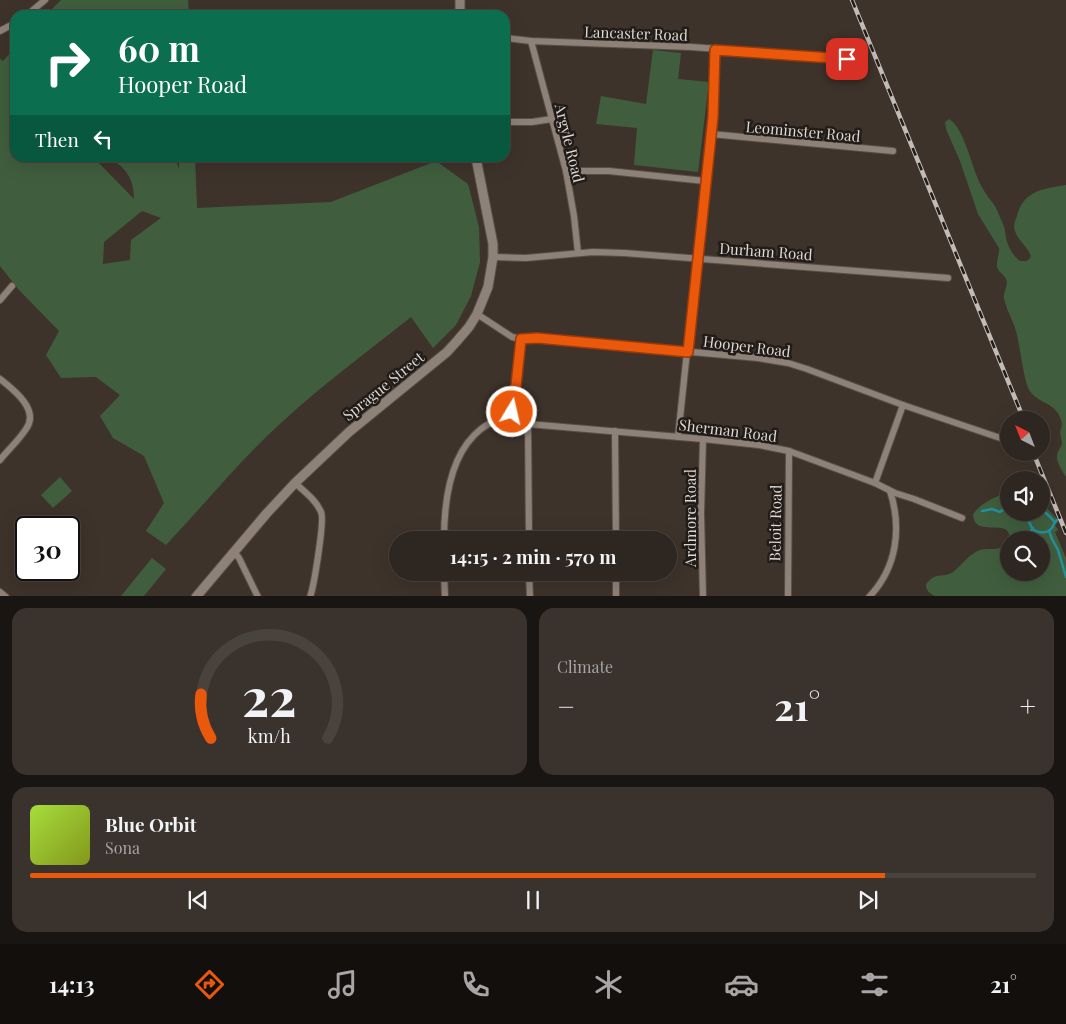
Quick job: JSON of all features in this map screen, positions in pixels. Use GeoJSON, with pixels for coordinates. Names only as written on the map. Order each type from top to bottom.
{"type":"FeatureCollection","features":[{"type":"Feature","properties":{"kind":"main road","name":"Sprague Street"},"geometry":{"type":"LineString","coordinates":[[196,596],[295,483],[349,432],[447,352],[469,327],[477,314],[488,287],[493,257],[493,244],[477,162]]}},
{"type":"Feature","properties":{"kind":"street"},"geometry":{"type":"LineString","coordinates":[[33,10],[45,0]]}},
{"type":"Feature","properties":{"kind":"street","name":"Lancaster Road"},"geometry":{"type":"LineString","coordinates":[[510,39],[691,47],[856,59]]}},
{"type":"Feature","properties":{"kind":"street","name":"Argyle Road"},"geometry":{"type":"LineString","coordinates":[[531,41],[566,171],[578,253]]}},
{"type":"Feature","properties":{"kind":"street"},"geometry":{"type":"LineString","coordinates":[[678,437],[711,134],[715,50]]}},
{"type":"Feature","properties":{"kind":"street"},"geometry":{"type":"LineString","coordinates":[[510,122],[532,122],[552,119]]}},
{"type":"Feature","properties":{"kind":"street","name":"Leominster Road"},"geometry":{"type":"LineString","coordinates":[[711,134],[893,151]]}},
{"type":"Feature","properties":{"kind":"street"},"geometry":{"type":"LineString","coordinates":[[566,171],[609,171],[705,181]]}},
{"type":"Feature","properties":{"kind":"street","name":"Durham Road"},"geometry":{"type":"LineString","coordinates":[[493,257],[526,258],[593,252],[624,252],[948,278]]}},
{"type":"Feature","properties":{"kind":"street"},"geometry":{"type":"LineString","coordinates":[[0,300],[12,286]]}},
{"type":"Feature","properties":{"kind":"street","name":"Hooper Road"},"geometry":{"type":"LineString","coordinates":[[477,314],[509,336],[521,339],[537,338],[758,358],[788,363],[1000,438]]}},
{"type":"Feature","properties":{"kind":"street"},"geometry":{"type":"LineString","coordinates":[[512,412],[521,339]]}},
{"type":"Feature","properties":{"kind":"street"},"geometry":{"type":"LineString","coordinates":[[0,378],[15,391],[28,408],[30,416],[27,428],[0,460]]}},
{"type":"Feature","properties":{"kind":"street"},"geometry":{"type":"LineString","coordinates":[[875,483],[903,404]]}},
{"type":"Feature","properties":{"kind":"street"},"geometry":{"type":"LineString","coordinates":[[512,412],[528,424],[529,531]]}},
{"type":"Feature","properties":{"kind":"street"},"geometry":{"type":"LineString","coordinates":[[444,531],[446,499],[452,475],[462,452],[482,428],[512,412]]}},
{"type":"Feature","properties":{"kind":"street","name":"Sherman Road"},"geometry":{"type":"LineString","coordinates":[[528,424],[703,439],[789,450],[962,518]]}},
{"type":"Feature","properties":{"kind":"street"},"geometry":{"type":"LineString","coordinates":[[615,431],[616,531]]}},
{"type":"Feature","properties":{"kind":"street","name":"Ardmore Road"},"geometry":{"type":"LineString","coordinates":[[703,439],[701,513],[703,596]]}},
{"type":"Feature","properties":{"kind":"street","name":"Beloit Road"},"geometry":{"type":"LineString","coordinates":[[788,596],[789,450]]}},
{"type":"Feature","properties":{"kind":"street"},"geometry":{"type":"LineString","coordinates":[[295,483],[317,505],[322,514],[316,574],[310,596]]}},
{"type":"Feature","properties":{"kind":"street"},"geometry":{"type":"LineString","coordinates":[[869,596],[885,575],[892,562],[894,552],[896,521],[890,491]]}},
{"type":"Feature","properties":{"kind":"street"},"geometry":{"type":"LineString","coordinates":[[234,552],[258,596]]}},
{"type":"Feature","properties":{"kind":"street"},"geometry":{"type":"LineString","coordinates":[[444,581],[445,596]]}},
{"type":"Feature","properties":{"kind":"street"},"geometry":{"type":"LineString","coordinates":[[530,581],[530,596]]}},
{"type":"Feature","properties":{"kind":"street"},"geometry":{"type":"LineString","coordinates":[[616,581],[616,596]]}},
{"type":"Feature","properties":{"kind":"street"},"geometry":{"type":"LineString","coordinates":[[0,592],[6,596]]}},
{"type":"Feature","properties":{"kind":"green space"},"geometry":{"type":"Polygon","coordinates":[[[61,0],[188,0],[189,10],[51,10],[61,0]]]}},
{"type":"Feature","properties":{"kind":"green space"},"geometry":{"type":"Polygon","coordinates":[[[653,50],[681,53],[678,79],[709,82],[698,172],[634,165],[637,128],[596,124],[601,96],[646,104],[653,50]]]}},
{"type":"Feature","properties":{"kind":"green space"},"geometry":{"type":"Polygon","coordinates":[[[10,53],[10,162],[98,162],[134,199],[134,192],[128,174],[115,162],[176,162],[179,169],[179,162],[195,162],[197,208],[331,202],[437,162],[468,184],[479,227],[480,262],[471,296],[456,325],[433,348],[411,317],[281,423],[237,467],[166,545],[146,531],[164,503],[144,456],[113,438],[100,416],[120,395],[96,377],[61,378],[46,355],[59,331],[19,290],[0,266],[0,59],[3,61],[10,53]],[[142,211],[104,242],[103,264],[130,260],[131,240],[161,218],[142,211]]]}},
{"type":"Feature","properties":{"kind":"green space"},"geometry":{"type":"Polygon","coordinates":[[[949,119],[960,131],[978,180],[995,206],[1004,226],[1009,248],[1020,261],[1027,261],[1031,257],[1014,229],[1020,207],[1024,201],[1036,192],[1066,185],[1066,477],[1057,458],[1062,444],[1061,420],[1055,409],[1036,398],[1028,388],[1016,331],[1004,298],[1007,281],[997,267],[999,248],[978,214],[960,161],[946,129],[945,122],[949,119]]]}},
{"type":"Feature","properties":{"kind":"green space"},"geometry":{"type":"Polygon","coordinates":[[[60,477],[72,491],[53,508],[41,495],[60,477]]]}},
{"type":"Feature","properties":{"kind":"green space"},"geometry":{"type":"Polygon","coordinates":[[[1000,496],[1000,521],[1050,521],[1050,512],[1056,518],[1058,522],[1055,525],[1058,530],[1055,532],[1066,558],[1066,596],[934,596],[928,591],[926,584],[933,578],[950,574],[972,554],[984,549],[1000,548],[1000,581],[1050,581],[1050,531],[1007,531],[1002,528],[978,525],[973,514],[984,503],[1000,496]]]}},
{"type":"Feature","properties":{"kind":"green space"},"geometry":{"type":"Polygon","coordinates":[[[152,558],[166,569],[144,596],[121,596],[152,558]]]}},
{"type":"Feature","properties":{"kind":"waterway"},"geometry":{"type":"LineString","coordinates":[[982,511],[992,509],[1000,512]]}},
{"type":"Feature","properties":{"kind":"waterway"},"geometry":{"type":"LineString","coordinates":[[1050,516],[1055,522],[1057,520]]}},
{"type":"Feature","properties":{"kind":"waterway"},"geometry":{"type":"LineString","coordinates":[[1029,521],[1032,528],[1039,532],[1049,531],[1055,522]]}},
{"type":"Feature","properties":{"kind":"waterway"},"geometry":{"type":"LineString","coordinates":[[1050,534],[1058,550],[1066,577]]}},
{"type":"Feature","properties":{"kind":"railway"},"geometry":{"type":"LineString","coordinates":[[852,0],[1020,411]]}},
{"type":"Feature","properties":{"kind":"railway"},"geometry":{"type":"LineString","coordinates":[[1037,461],[1066,533]]}},
{"type":"Feature","properties":{"kind":"route"},"geometry":{"type":"LineString","coordinates":[[512,412],[521,339],[537,338],[688,352],[713,117],[715,50],[847,59]]}}]}
